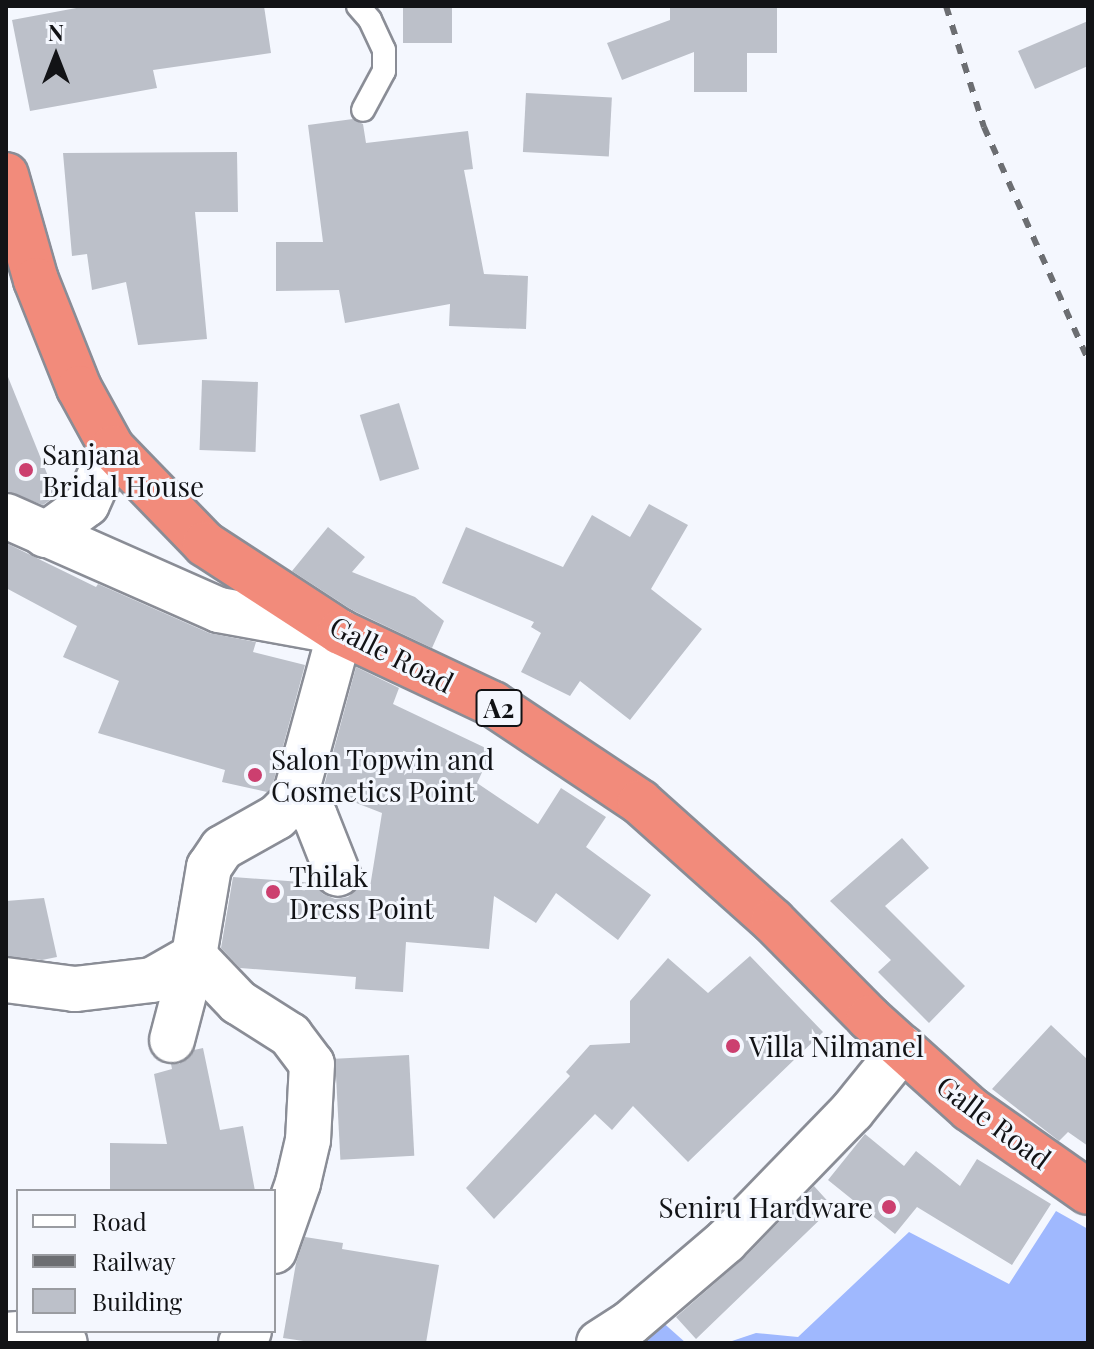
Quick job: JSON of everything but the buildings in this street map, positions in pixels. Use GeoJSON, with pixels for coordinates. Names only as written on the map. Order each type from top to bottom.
{"type":"FeatureCollection","features":[{"type":"Feature","properties":{"kind":"highway","name":"Galle Road"},"geometry":{"type":"LineString","coordinates":[[6,175],[36,280],[79,388],[112,448],[205,544],[340,632],[493,704],[640,802],[773,921],[970,1109],[1088,1192]]}},
{"type":"Feature","properties":{"kind":"street"},"geometry":{"type":"LineString","coordinates":[[45,535],[87,504],[112,448]]}},
{"type":"Feature","properties":{"kind":"street"},"geometry":{"type":"LineString","coordinates":[[6,516],[219,610],[340,632],[294,800],[277,817],[222,848],[209,867],[194,956],[172,1040]]}},
{"type":"Feature","properties":{"kind":"street"},"geometry":{"type":"LineString","coordinates":[[294,800],[315,816],[338,874]]}},
{"type":"Feature","properties":{"kind":"street"},"geometry":{"type":"LineString","coordinates":[[6,980],[75,989],[152,980],[194,956]]}},
{"type":"Feature","properties":{"kind":"street"},"geometry":{"type":"LineString","coordinates":[[194,956],[238,1002],[290,1035],[312,1064],[308,1140],[298,1183],[276,1245]]}},
{"type":"Feature","properties":{"kind":"street"},"geometry":{"type":"LineString","coordinates":[[599,1343],[642,1314],[726,1241],[852,1111],[903,1048]]}},
{"type":"Feature","properties":{"kind":"street"},"geometry":{"type":"LineString","coordinates":[[6,1335],[31,1333],[65,1343]]}},
{"type":"Feature","properties":{"kind":"lane"},"geometry":{"type":"LineString","coordinates":[[358,6],[370,20],[384,50],[384,71],[363,110]]}},
{"type":"Feature","properties":{"kind":"shaded area"},"geometry":{"type":"Polygon","coordinates":[[[1056,1211],[1088,1229],[1088,1343],[726,1343],[756,1333],[798,1337],[909,1232],[1009,1284],[1056,1211]]]}},
{"type":"Feature","properties":{"kind":"shaded area"},"geometry":{"type":"Polygon","coordinates":[[[659,1319],[686,1343],[632,1343],[659,1319]]]}},
{"type":"Feature","properties":{"kind":"railway"},"geometry":{"type":"LineString","coordinates":[[946,6],[984,127],[1088,359]]}},
{"type":"Feature","properties":{"kind":"place","name":"Sanjana Bridal House"},"geometry":{"type":"Point","coordinates":[26,470]}},
{"type":"Feature","properties":{"kind":"place","name":"Salon Topwin and Cosmetics Point"},"geometry":{"type":"Point","coordinates":[255,775]}},
{"type":"Feature","properties":{"kind":"place","name":"Thilak Dress Point"},"geometry":{"type":"Point","coordinates":[273,892]}},
{"type":"Feature","properties":{"kind":"place","name":"Villa Nilmanel"},"geometry":{"type":"Point","coordinates":[733,1046]}},
{"type":"Feature","properties":{"kind":"place","name":"Seniru Hardware"},"geometry":{"type":"Point","coordinates":[889,1207]}}]}
